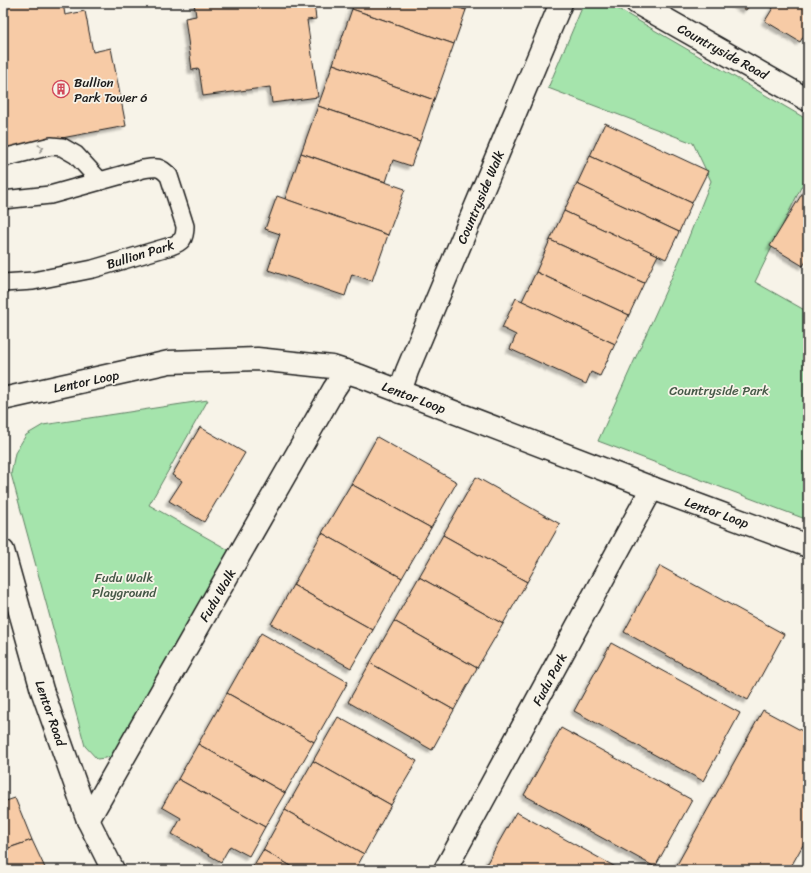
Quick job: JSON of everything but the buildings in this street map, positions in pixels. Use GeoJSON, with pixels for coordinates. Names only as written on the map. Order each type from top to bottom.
{"type":"FeatureCollection","features":[{"type":"Feature","properties":{"kind":"street","name":"Countryside Walk"},"geometry":{"type":"LineString","coordinates":[[400,392],[413,356],[561,3]]}},
{"type":"Feature","properties":{"kind":"street","name":"Countryside Road"},"geometry":{"type":"LineString","coordinates":[[637,3],[808,100]]}},
{"type":"Feature","properties":{"kind":"street","name":"Lentor Loop"},"geometry":{"type":"LineString","coordinates":[[3,399],[169,362],[256,359],[332,367],[808,546]]}},
{"type":"Feature","properties":{"kind":"street","name":"Fudu Walk"},"geometry":{"type":"LineString","coordinates":[[88,820],[334,389],[346,371]]}},
{"type":"Feature","properties":{"kind":"street","name":"Fudu Park"},"geometry":{"type":"LineString","coordinates":[[445,870],[652,488]]}},
{"type":"Feature","properties":{"kind":"street","name":"Lentor Road"},"geometry":{"type":"LineString","coordinates":[[3,551],[42,690],[88,820],[113,870]]}},
{"type":"Feature","properties":{"kind":"lane"},"geometry":{"type":"LineString","coordinates":[[3,158],[51,146],[62,147],[76,155],[100,181]]}},
{"type":"Feature","properties":{"kind":"lane","name":"Bullion Park"},"geometry":{"type":"LineString","coordinates":[[3,200],[50,195],[143,169],[159,168],[164,170],[169,176],[185,226],[183,239],[171,246],[93,269],[33,281],[3,283]]}},
{"type":"Feature","properties":{"kind":"green space","name":"Countryside Park"},"geometry":{"type":"Polygon","coordinates":[[[584,3],[608,3],[808,120],[808,173],[755,282],[808,312],[808,520],[598,441],[680,259],[711,181],[693,143],[548,88],[584,3]]]}},
{"type":"Feature","properties":{"kind":"green space","name":"Fudu Walk Playground"},"geometry":{"type":"Polygon","coordinates":[[[208,400],[149,505],[234,553],[113,757],[97,759],[85,746],[11,474],[15,453],[26,435],[43,425],[208,400]]]}},
{"type":"Feature","properties":{"kind":"place","name":"Bullion Park Tower 6"},"geometry":{"type":"Point","coordinates":[61,89]}}]}
